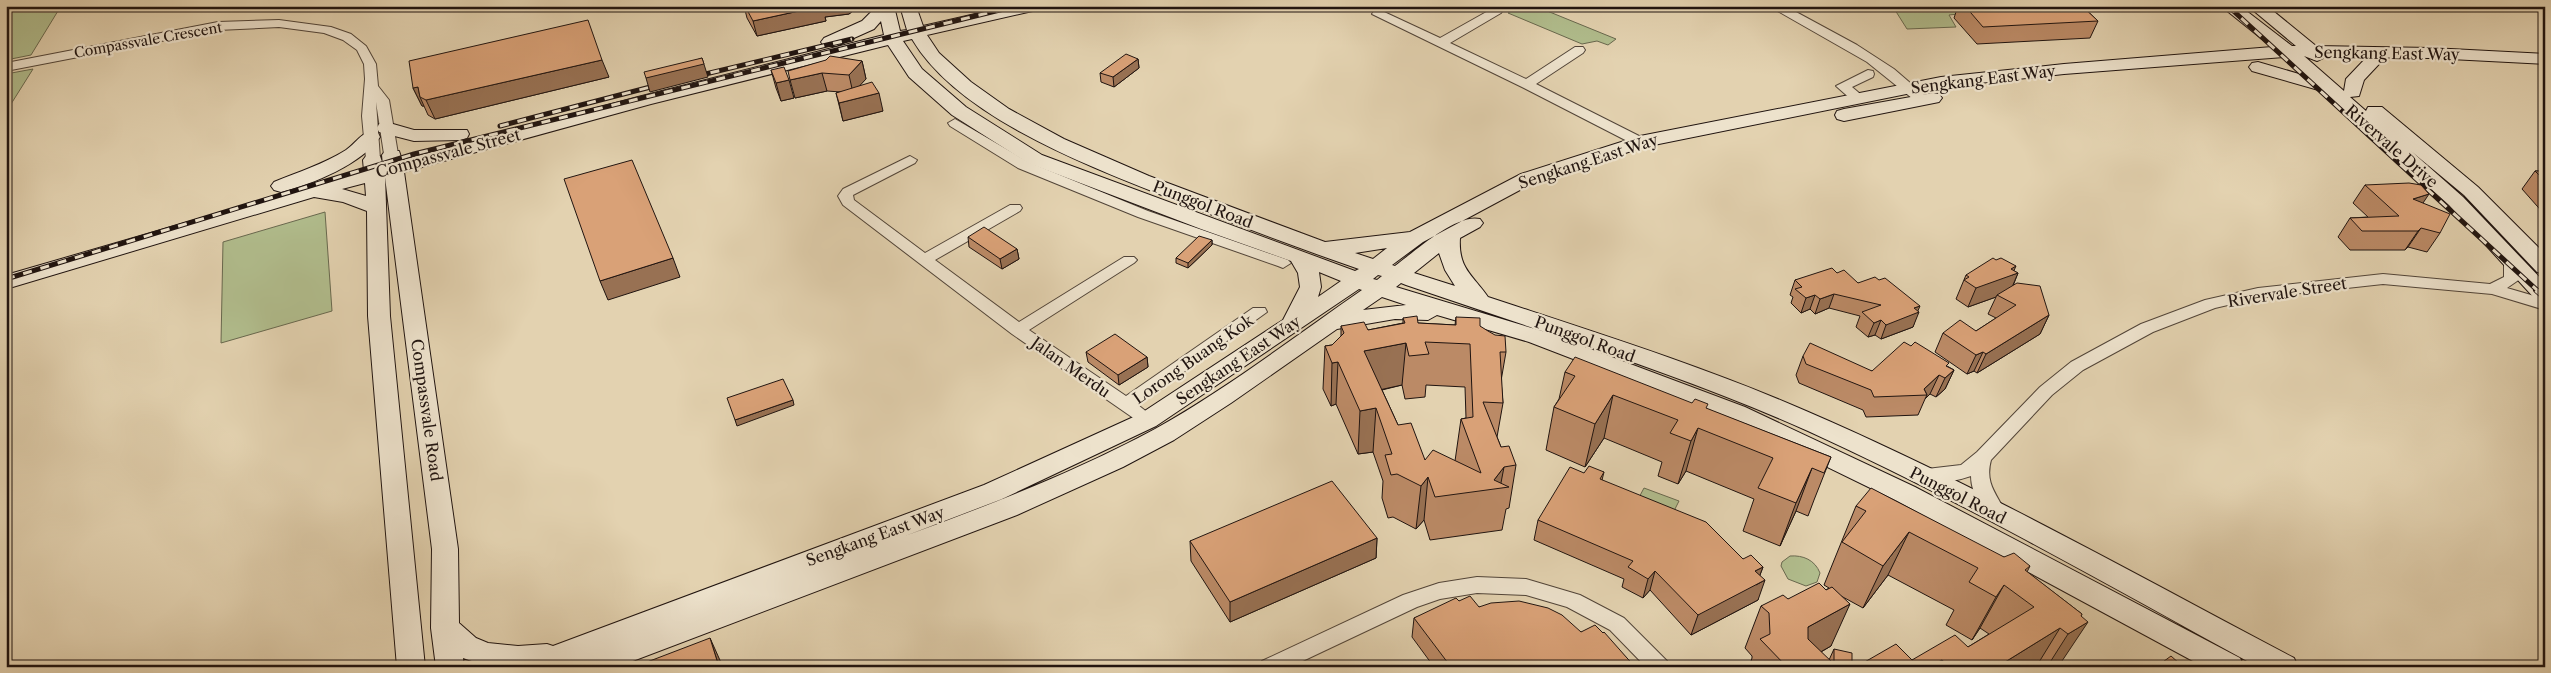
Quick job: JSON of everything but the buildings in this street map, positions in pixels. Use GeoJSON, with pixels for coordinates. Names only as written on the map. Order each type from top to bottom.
{"type":"FeatureCollection","features":[{"type":"Feature","properties":{"kind":"main road","name":"Punggol Road"},"geometry":{"type":"LineString","coordinates":[[886,6],[891,34],[915,73],[959,111],[966,125],[1029,162],[1148,209],[1249,245],[1298,255],[1375,266],[1399,273],[1474,310],[1537,337],[1757,421],[1906,494],[2230,667]]}},
{"type":"Feature","properties":{"kind":"main road"},"geometry":{"type":"LineString","coordinates":[[834,47],[868,25],[886,6]]}},
{"type":"Feature","properties":{"kind":"main road","name":"Punggol Road"},"geometry":{"type":"LineString","coordinates":[[908,6],[914,28],[930,56],[979,97],[1060,145],[1175,193],[1298,255],[1357,280],[1379,288],[1474,310],[1773,406],[1999,515],[2284,667]]}},
{"type":"Feature","properties":{"kind":"main road"},"geometry":{"type":"LineString","coordinates":[[948,6],[994,7]]}},
{"type":"Feature","properties":{"kind":"main road"},"geometry":{"type":"LineString","coordinates":[[914,28],[972,20],[1031,6]]}},
{"type":"Feature","properties":{"kind":"main road","name":"Rivervale Drive"},"geometry":{"type":"LineString","coordinates":[[2230,6],[2259,30],[2306,57],[2353,92],[2471,191],[2545,267]]}},
{"type":"Feature","properties":{"kind":"main road","name":"Rivervale Drive"},"geometry":{"type":"LineString","coordinates":[[2256,6],[2287,29],[2330,91],[2456,202],[2545,296]]}},
{"type":"Feature","properties":{"kind":"main road"},"geometry":{"type":"LineString","coordinates":[[891,34],[994,7]]}},
{"type":"Feature","properties":{"kind":"main road"},"geometry":{"type":"LineString","coordinates":[[930,56],[945,37],[972,20]]}},
{"type":"Feature","properties":{"kind":"main road"},"geometry":{"type":"LineString","coordinates":[[2287,29],[2371,57],[2355,78],[2353,92]]}},
{"type":"Feature","properties":{"kind":"main road"},"geometry":{"type":"LineString","coordinates":[[2242,55],[2250,49],[2259,30]]}},
{"type":"Feature","properties":{"kind":"main road","name":"Compassvale Street"},"geometry":{"type":"LineString","coordinates":[[6,271],[281,186],[383,164],[465,140],[891,34]]}},
{"type":"Feature","properties":{"kind":"main road"},"geometry":{"type":"LineString","coordinates":[[834,47],[879,52],[902,61],[915,73]]}},
{"type":"Feature","properties":{"kind":"main road","name":"Sengkang East Way"},"geometry":{"type":"LineString","coordinates":[[530,667],[572,661],[1008,508],[1114,462],[1165,434],[1223,397],[1379,288],[1450,235],[1542,187],[1612,165],[1700,140],[1916,94],[2064,69],[2242,55],[2545,59]]}},
{"type":"Feature","properties":{"kind":"main road","name":"Sengkang East Way"},"geometry":{"type":"LineString","coordinates":[[572,661],[993,492],[1148,420],[1357,280],[1416,237],[1528,178],[1640,142],[1858,98],[2119,76],[2258,67],[2306,57]]}},
{"type":"Feature","properties":{"kind":"main road","name":"Sengkang East Way"},"geometry":{"type":"LineString","coordinates":[[2371,57],[2545,68]]}},
{"type":"Feature","properties":{"kind":"main road"},"geometry":{"type":"LineString","coordinates":[[2258,67],[2307,80],[2330,91]]}},
{"type":"Feature","properties":{"kind":"main road"},"geometry":{"type":"LineString","coordinates":[[281,186],[327,168],[354,153],[378,133],[465,140]]}},
{"type":"Feature","properties":{"kind":"main road"},"geometry":{"type":"LineString","coordinates":[[399,195],[410,180],[465,140]]}},
{"type":"Feature","properties":{"kind":"main road"},"geometry":{"type":"LineString","coordinates":[[383,164],[377,208],[378,316],[408,664]]}},
{"type":"Feature","properties":{"kind":"main road","name":"Compassvale Street"},"geometry":{"type":"LineString","coordinates":[[6,282],[301,195],[383,164]]}},
{"type":"Feature","properties":{"kind":"main road","name":"Compassvale Road"},"geometry":{"type":"LineString","coordinates":[[383,164],[399,195],[445,549],[445,628],[450,667]]}},
{"type":"Feature","properties":{"kind":"main road"},"geometry":{"type":"LineString","coordinates":[[301,195],[336,193],[352,197],[377,208]]}},
{"type":"Feature","properties":{"kind":"main road"},"geometry":{"type":"LineString","coordinates":[[1326,325],[1368,315],[1395,312],[1474,310],[1448,250],[1450,235]]}},
{"type":"Feature","properties":{"kind":"main road"},"geometry":{"type":"LineString","coordinates":[[1288,325],[1308,296],[1312,282],[1309,269],[1298,255],[1416,237]]}},
{"type":"Feature","properties":{"kind":"main road"},"geometry":{"type":"LineString","coordinates":[[445,628],[469,647],[483,653],[572,661]]}},
{"type":"Feature","properties":{"kind":"street"},"geometry":{"type":"LineString","coordinates":[[1775,6],[1865,54],[1916,94]]}},
{"type":"Feature","properties":{"kind":"street"},"geometry":{"type":"LineString","coordinates":[[1441,43],[1497,10]]}},
{"type":"Feature","properties":{"kind":"street"},"geometry":{"type":"LineString","coordinates":[[1378,14],[1527,84],[1640,142]]}},
{"type":"Feature","properties":{"kind":"street","name":"Compassvale Crescent"},"geometry":{"type":"LineString","coordinates":[[6,67],[180,32],[244,24],[310,26],[336,33],[358,44],[370,62],[373,89],[382,100],[378,133],[383,164]]}},
{"type":"Feature","properties":{"kind":"street"},"geometry":{"type":"LineString","coordinates":[[1527,84],[1579,50]]}},
{"type":"Feature","properties":{"kind":"street"},"geometry":{"type":"LineString","coordinates":[[1858,98],[1843,86],[1868,74]]}},
{"type":"Feature","properties":{"kind":"street","name":"Compassvale Crescent"},"geometry":{"type":"LineString","coordinates":[[378,133],[383,164]]}},
{"type":"Feature","properties":{"kind":"street","name":"Jalan Merdu"},"geometry":{"type":"LineString","coordinates":[[910,160],[848,192],[845,196],[848,202],[1018,330],[1148,420]]}},
{"type":"Feature","properties":{"kind":"street"},"geometry":{"type":"LineString","coordinates":[[924,260],[1015,208]]}},
{"type":"Feature","properties":{"kind":"street","name":"Jalan Merdu"},"geometry":{"type":"LineString","coordinates":[[1018,330],[1128,260]]}},
{"type":"Feature","properties":{"kind":"street"},"geometry":{"type":"LineString","coordinates":[[2492,288],[2512,279],[2512,260]]}},
{"type":"Feature","properties":{"kind":"street","name":"Rivervale Street"},"geometry":{"type":"LineString","coordinates":[[1917,474],[1942,476],[1966,471],[1983,457],[2046,391],[2077,366],[2147,328],[2212,304],[2258,293],[2374,280],[2492,288],[2530,298],[2545,305]]}},
{"type":"Feature","properties":{"kind":"street","name":"Lorong Buang Kok"},"geometry":{"type":"LineString","coordinates":[[1126,405],[1259,312]]}},
{"type":"Feature","properties":{"kind":"street"},"geometry":{"type":"LineString","coordinates":[[1983,457],[1979,468],[1979,485],[1999,515]]}},
{"type":"Feature","properties":{"kind":"street"},"geometry":{"type":"LineString","coordinates":[[1269,667],[1410,602],[1439,591],[1484,585],[1526,587],[1573,601],[1616,624],[1660,667]]}},
{"type":"Feature","properties":{"kind":"green space"},"geometry":{"type":"Polygon","coordinates":[[[6,6],[61,6],[31,55],[6,60],[6,6]]]}},
{"type":"Feature","properties":{"kind":"green space"},"geometry":{"type":"Polygon","coordinates":[[[1518,6],[1535,6],[1616,39],[1608,45],[1597,41],[1582,44],[1508,13],[1518,6]]]}},
{"type":"Feature","properties":{"kind":"green space"},"geometry":{"type":"Polygon","coordinates":[[[1900,6],[1965,6],[1967,13],[1949,15],[1956,27],[1907,29],[1895,10],[1900,6]]]}},
{"type":"Feature","properties":{"kind":"green space"},"geometry":{"type":"Polygon","coordinates":[[[33,69],[6,112],[6,74],[33,69]]]}},
{"type":"Feature","properties":{"kind":"green space"},"geometry":{"type":"Polygon","coordinates":[[[325,212],[332,311],[221,343],[223,242],[325,212]]]}},
{"type":"Feature","properties":{"kind":"green space"},"geometry":{"type":"Polygon","coordinates":[[[1644,488],[1679,501],[1671,517],[1636,503],[1644,488]]]}},
{"type":"Feature","properties":{"kind":"green space"},"geometry":{"type":"Polygon","coordinates":[[[1790,556],[1799,556],[1812,562],[1820,573],[1817,582],[1806,586],[1788,579],[1781,566],[1782,562],[1790,556]]]}},
{"type":"Feature","properties":{"kind":"railway"},"geometry":{"type":"LineString","coordinates":[[6,279],[414,154],[1016,6]]}},
{"type":"Feature","properties":{"kind":"railway"},"geometry":{"type":"LineString","coordinates":[[2228,6],[2538,291]]}},
{"type":"Feature","properties":{"kind":"railway"},"geometry":{"type":"LineString","coordinates":[[693,77],[852,39]]}},
{"type":"Feature","properties":{"kind":"railway"},"geometry":{"type":"LineString","coordinates":[[500,126],[662,84]]}},
{"type":"Feature","properties":{"kind":"railway"},"geometry":{"type":"LineString","coordinates":[[2536,290],[2545,298]]}}]}
